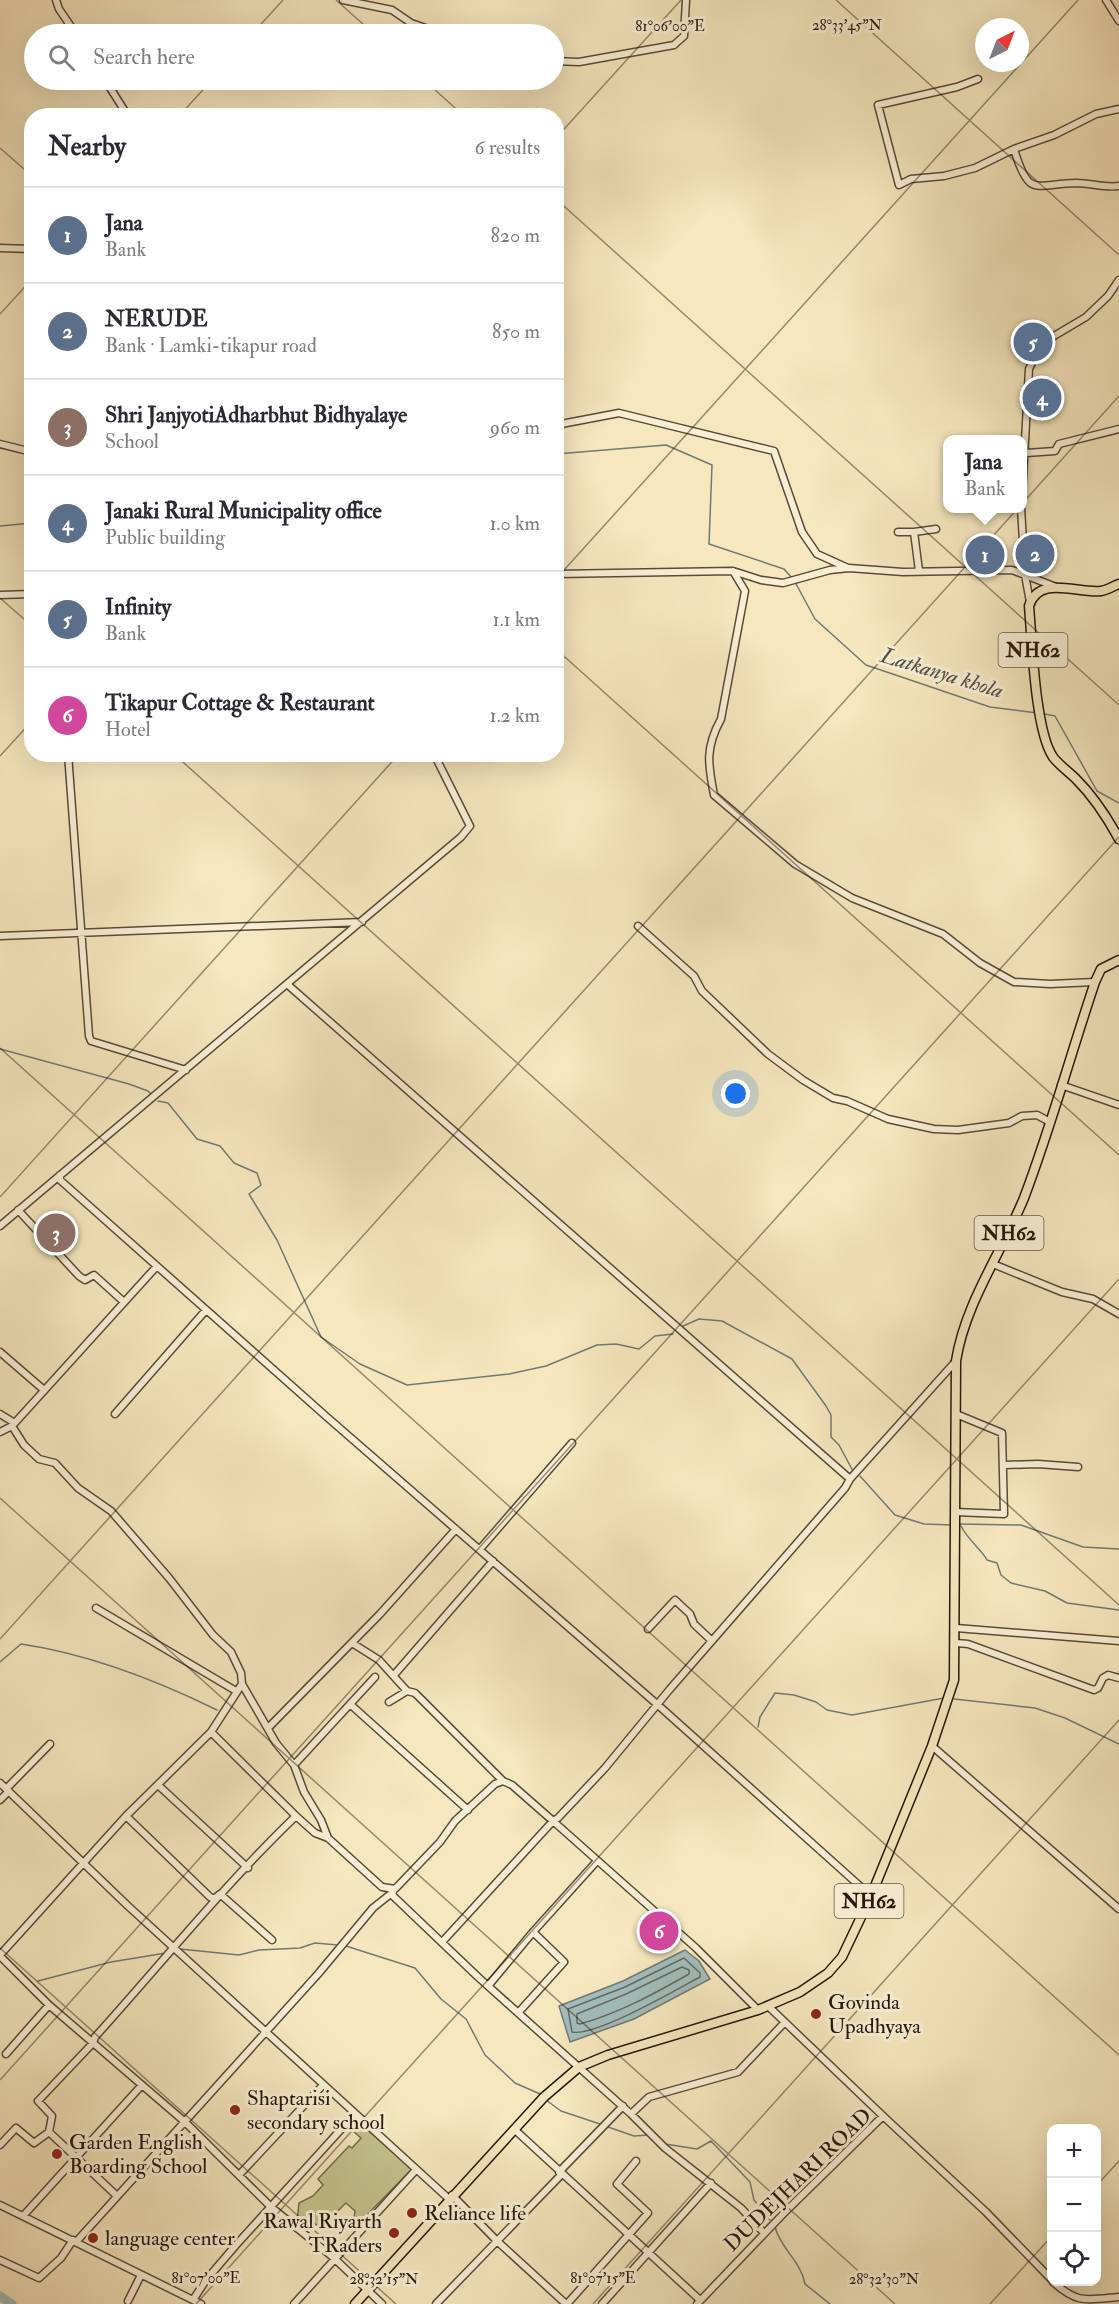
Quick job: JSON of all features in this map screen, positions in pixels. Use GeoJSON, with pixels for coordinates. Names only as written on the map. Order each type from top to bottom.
{"type":"FeatureCollection","features":[{"type":"Feature","properties":{"kind":"main road"},"geometry":{"type":"LineString","coordinates":[[1030,602],[1036,593],[1047,588],[1100,591],[1118,587]]}},
{"type":"Feature","properties":{"kind":"main road","name":"NH62"},"geometry":{"type":"LineString","coordinates":[[1030,602],[1037,697],[1045,735],[1053,757],[1077,780],[1106,815],[1119,839]]}},
{"type":"Feature","properties":{"kind":"main road","name":"NH62"},"geometry":{"type":"LineString","coordinates":[[355,2304],[450,2197],[546,2095],[579,2067],[618,2052],[768,2006],[800,1992],[828,1973],[842,1957],[871,1896],[932,1746],[954,1680],[956,1361],[965,1322],[1024,1197],[1095,982],[1101,969],[1119,960]]}},
{"type":"Feature","properties":{"kind":"street"},"geometry":{"type":"LineString","coordinates":[[56,0],[69,24]]}},
{"type":"Feature","properties":{"kind":"street"},"geometry":{"type":"LineString","coordinates":[[343,0],[392,10],[414,24]]}},
{"type":"Feature","properties":{"kind":"street"},"geometry":{"type":"LineString","coordinates":[[564,61],[579,62],[674,45],[684,36],[686,0]]}},
{"type":"Feature","properties":{"kind":"street"},"geometry":{"type":"LineString","coordinates":[[1106,0],[1119,21]]}},
{"type":"Feature","properties":{"kind":"street"},"geometry":{"type":"LineString","coordinates":[[978,79],[957,87],[878,105],[899,185],[911,179],[944,176],[975,168],[1014,149],[1054,135],[1089,116],[1119,109]]}},
{"type":"Feature","properties":{"kind":"street"},"geometry":{"type":"LineString","coordinates":[[111,90],[123,108]]}},
{"type":"Feature","properties":{"kind":"street"},"geometry":{"type":"LineString","coordinates":[[1014,149],[1023,174],[1029,183],[1037,186],[1046,188],[1074,183],[1119,186]]}},
{"type":"Feature","properties":{"kind":"street"},"geometry":{"type":"LineString","coordinates":[[0,248],[24,249]]}},
{"type":"Feature","properties":{"kind":"street"},"geometry":{"type":"LineString","coordinates":[[1027,435],[1029,369],[1038,350],[1054,336],[1086,317],[1108,296],[1119,280]]}},
{"type":"Feature","properties":{"kind":"street"},"geometry":{"type":"LineString","coordinates":[[564,423],[619,413],[774,451],[801,532],[817,554],[849,568]]}},
{"type":"Feature","properties":{"kind":"street"},"geometry":{"type":"LineString","coordinates":[[1027,453],[1055,452],[1059,444],[1119,429]]}},
{"type":"Feature","properties":{"kind":"street"},"geometry":{"type":"LineString","coordinates":[[0,444],[24,450]]}},
{"type":"Feature","properties":{"kind":"street","name":"NH62"},"geometry":{"type":"LineString","coordinates":[[1021,513],[1025,575],[1030,602]]}},
{"type":"Feature","properties":{"kind":"street"},"geometry":{"type":"LineString","coordinates":[[898,532],[936,530]]}},
{"type":"Feature","properties":{"kind":"street"},"geometry":{"type":"LineString","coordinates":[[914,532],[919,571]]}},
{"type":"Feature","properties":{"kind":"street"},"geometry":{"type":"LineString","coordinates":[[564,574],[733,571],[761,580],[783,583],[830,570],[849,568],[919,571],[1012,570],[1057,587]]}},
{"type":"Feature","properties":{"kind":"street"},"geometry":{"type":"LineString","coordinates":[[733,571],[745,591],[721,719],[711,737],[708,759],[714,795],[795,864],[852,898],[943,934],[980,963],[1014,982],[1050,984],[1095,982]]}},
{"type":"Feature","properties":{"kind":"street"},"geometry":{"type":"LineString","coordinates":[[0,595],[24,594]]}},
{"type":"Feature","properties":{"kind":"street"},"geometry":{"type":"LineString","coordinates":[[69,762],[91,1041],[186,1070]]}},
{"type":"Feature","properties":{"kind":"street"},"geometry":{"type":"LineString","coordinates":[[0,1226],[461,837],[470,825],[438,762]]}},
{"type":"Feature","properties":{"kind":"street"},"geometry":{"type":"LineString","coordinates":[[0,936],[363,922]]}},
{"type":"Feature","properties":{"kind":"street"},"geometry":{"type":"LineString","coordinates":[[638,926],[694,976],[702,991],[768,1054],[803,1080],[833,1098],[847,1101],[888,1119],[934,1129],[1009,1123],[1022,1116],[1037,1115],[1050,1122]]}},
{"type":"Feature","properties":{"kind":"street"},"geometry":{"type":"LineString","coordinates":[[288,985],[850,1479]]}},
{"type":"Feature","properties":{"kind":"street"},"geometry":{"type":"LineString","coordinates":[[1061,1085],[1119,1104]]}},
{"type":"Feature","properties":{"kind":"street"},"geometry":{"type":"LineString","coordinates":[[60,1175],[60,1180],[206,1310],[658,1705],[871,1896]]}},
{"type":"Feature","properties":{"kind":"street"},"geometry":{"type":"LineString","coordinates":[[18,1210],[79,1276],[85,1280],[94,1275],[124,1302]]}},
{"type":"Feature","properties":{"kind":"street"},"geometry":{"type":"LineString","coordinates":[[993,1264],[1062,1292],[1092,1299],[1119,1314]]}},
{"type":"Feature","properties":{"kind":"street"},"geometry":{"type":"LineString","coordinates":[[0,1432],[13,1424],[157,1266]]}},
{"type":"Feature","properties":{"kind":"street"},"geometry":{"type":"LineString","coordinates":[[116,1414],[206,1310]]}},
{"type":"Feature","properties":{"kind":"street"},"geometry":{"type":"LineString","coordinates":[[0,1352],[44,1390]]}},
{"type":"Feature","properties":{"kind":"street"},"geometry":{"type":"LineString","coordinates":[[443,1941],[605,1768],[845,1488],[850,1479],[956,1361]]}},
{"type":"Feature","properties":{"kind":"street"},"geometry":{"type":"LineString","coordinates":[[0,1414],[13,1424],[24,1444],[39,1459],[56,1463],[64,1469],[78,1488],[111,1511],[169,1578],[213,1635],[231,1652],[241,1673],[242,1684],[276,1743],[294,1765],[304,1792],[321,1820],[328,1838]]}},
{"type":"Feature","properties":{"kind":"street"},"geometry":{"type":"LineString","coordinates":[[955,1520],[1004,1514],[1005,1465],[1002,1433],[956,1414]]}},
{"type":"Feature","properties":{"kind":"street"},"geometry":{"type":"LineString","coordinates":[[480,1549],[572,1443]]}},
{"type":"Feature","properties":{"kind":"street"},"geometry":{"type":"LineString","coordinates":[[1005,1465],[1038,1464],[1078,1467]]}},
{"type":"Feature","properties":{"kind":"street"},"geometry":{"type":"LineString","coordinates":[[268,1728],[352,1643],[456,1529]]}},
{"type":"Feature","properties":{"kind":"street"},"geometry":{"type":"LineString","coordinates":[[394,1675],[493,1561]]}},
{"type":"Feature","properties":{"kind":"street"},"geometry":{"type":"LineString","coordinates":[[648,1629],[675,1600],[690,1614],[694,1624],[712,1641]]}},
{"type":"Feature","properties":{"kind":"street"},"geometry":{"type":"LineString","coordinates":[[96,1608],[236,1691]]}},
{"type":"Feature","properties":{"kind":"street"},"geometry":{"type":"LineString","coordinates":[[956,1628],[1119,1641]]}},
{"type":"Feature","properties":{"kind":"street"},"geometry":{"type":"LineString","coordinates":[[352,1643],[379,1660],[407,1691]]}},
{"type":"Feature","properties":{"kind":"street"},"geometry":{"type":"LineString","coordinates":[[956,1643],[968,1644],[1094,1690],[1108,1675],[1119,1678]]}},
{"type":"Feature","properties":{"kind":"street"},"geometry":{"type":"LineString","coordinates":[[294,1765],[375,1677]]}},
{"type":"Feature","properties":{"kind":"street"},"geometry":{"type":"LineString","coordinates":[[242,1684],[211,1732],[126,1816],[0,1955],[50,2005],[185,2122],[271,2207],[334,2258],[382,2304]]}},
{"type":"Feature","properties":{"kind":"street"},"geometry":{"type":"LineString","coordinates":[[389,1702],[407,1691],[415,1692],[503,1781],[512,1785],[696,1948],[758,2010]]}},
{"type":"Feature","properties":{"kind":"street"},"geometry":{"type":"LineString","coordinates":[[351,1705],[468,1810]]}},
{"type":"Feature","properties":{"kind":"street"},"geometry":{"type":"LineString","coordinates":[[211,1732],[296,1816],[315,1833],[328,1838],[382,1887],[393,1891],[488,1986],[623,2106],[664,2148],[741,2208],[765,2233]]}},
{"type":"Feature","properties":{"kind":"street"},"geometry":{"type":"LineString","coordinates":[[0,1800],[50,1744]]}},
{"type":"Feature","properties":{"kind":"street"},"geometry":{"type":"LineString","coordinates":[[932,1746],[1119,1910]]}},
{"type":"Feature","properties":{"kind":"street"},"geometry":{"type":"LineString","coordinates":[[0,2260],[39,2278],[61,2258],[318,1974],[380,1901],[393,1891],[468,1810],[495,1784],[503,1781]]}},
{"type":"Feature","properties":{"kind":"street"},"geometry":{"type":"LineString","coordinates":[[0,1783],[264,2032],[567,2304],[648,2213],[628,2197],[617,2184],[636,2161]]}},
{"type":"Feature","properties":{"kind":"street"},"geometry":{"type":"LineString","coordinates":[[158,1785],[248,1868]]}},
{"type":"Feature","properties":{"kind":"street"},"geometry":{"type":"LineString","coordinates":[[126,1816],[214,1899],[248,1868],[296,1816]]}},
{"type":"Feature","properties":{"kind":"street"},"geometry":{"type":"LineString","coordinates":[[488,1986],[597,1861]]}},
{"type":"Feature","properties":{"kind":"street"},"geometry":{"type":"LineString","coordinates":[[220,1894],[272,1940]]}},
{"type":"Feature","properties":{"kind":"street"},"geometry":{"type":"LineString","coordinates":[[0,2145],[16,2128],[34,2143],[49,2132],[52,2116],[38,2101],[93,2043],[95,2037],[220,1894]]}},
{"type":"Feature","properties":{"kind":"street"},"geometry":{"type":"LineString","coordinates":[[518,2013],[564,1962],[533,1932]]}},
{"type":"Feature","properties":{"kind":"street"},"geometry":{"type":"LineString","coordinates":[[6,2054],[50,2005]]}},
{"type":"Feature","properties":{"kind":"street"},"geometry":{"type":"LineString","coordinates":[[768,2006],[884,2116]]}},
{"type":"Feature","properties":{"kind":"street"},"geometry":{"type":"LineString","coordinates":[[631,2114],[649,2097],[738,2072],[784,2023]]}},
{"type":"Feature","properties":{"kind":"street"},"geometry":{"type":"LineString","coordinates":[[23,2216],[142,2085]]}},
{"type":"Feature","properties":{"kind":"street"},"geometry":{"type":"LineString","coordinates":[[240,2174],[323,2085]]}},
{"type":"Feature","properties":{"kind":"street"},"geometry":{"type":"LineString","coordinates":[[435,2304],[623,2106]]}},
{"type":"Feature","properties":{"kind":"street"},"geometry":{"type":"LineString","coordinates":[[193,2300],[206,2280],[355,2114]]}},
{"type":"Feature","properties":{"kind":"street","name":"DUDEJHARI ROAD"},"geometry":{"type":"LineString","coordinates":[[698,2302],[884,2116],[986,2212],[1047,2276]]}},
{"type":"Feature","properties":{"kind":"street"},"geometry":{"type":"LineString","coordinates":[[514,2129],[698,2302]]}},
{"type":"Feature","properties":{"kind":"street"},"geometry":{"type":"LineString","coordinates":[[49,2132],[117,2196]]}},
{"type":"Feature","properties":{"kind":"street"},"geometry":{"type":"LineString","coordinates":[[294,2304],[414,2172]]}},
{"type":"Feature","properties":{"kind":"street"},"geometry":{"type":"LineString","coordinates":[[602,2304],[711,2184]]}},
{"type":"Feature","properties":{"kind":"street"},"geometry":{"type":"LineString","coordinates":[[0,2205],[201,2304]]}},
{"type":"Feature","properties":{"kind":"street"},"geometry":{"type":"LineString","coordinates":[[128,2301],[141,2275]]}},
{"type":"Feature","properties":{"kind":"street","name":"DUDEJHARI ROAD"},"geometry":{"type":"LineString","coordinates":[[1057,2286],[1078,2303],[1119,2297]]}},
{"type":"Feature","properties":{"kind":"shaded area"},"geometry":{"type":"Polygon","coordinates":[[[361,2124],[412,2169],[360,2222],[354,2218],[355,2211],[346,2203],[320,2228],[308,2218],[302,2226],[297,2221],[299,2203],[313,2196],[323,2185],[318,2179],[349,2146],[352,2148],[361,2138],[353,2131],[361,2124]]]}},
{"type":"Feature","properties":{"kind":"water"},"geometry":{"type":"Polygon","coordinates":[[[685,1950],[699,1961],[710,1979],[634,2019],[570,2042],[559,2006],[623,1981],[685,1950]]]}},
{"type":"Feature","properties":{"kind":"waterway","name":"Latkanya khola"},"geometry":{"type":"LineString","coordinates":[[564,453],[666,445],[712,465],[709,544],[784,569],[792,578]]}},
{"type":"Feature","properties":{"kind":"waterway","name":"Latkanya khola"},"geometry":{"type":"LineString","coordinates":[[0,526],[24,524]]}},
{"type":"Feature","properties":{"kind":"waterway","name":"Latkanya khola"},"geometry":{"type":"LineString","coordinates":[[795,582],[815,619],[866,665],[990,707],[1037,713]]}},
{"type":"Feature","properties":{"kind":"waterway","name":"Latkanya khola"},"geometry":{"type":"LineString","coordinates":[[1045,714],[1055,716],[1097,791],[1119,803]]}},
{"type":"Feature","properties":{"kind":"waterway"},"geometry":{"type":"LineString","coordinates":[[0,1049],[129,1084],[148,1091],[152,1095]]}},
{"type":"Feature","properties":{"kind":"waterway"},"geometry":{"type":"LineString","coordinates":[[158,1101],[168,1103],[197,1139],[220,1146],[234,1163],[257,1173],[261,1185],[249,1194],[277,1240],[321,1337],[360,1364],[407,1385],[509,1374],[546,1366],[597,1345],[616,1344],[639,1349],[655,1336],[673,1334]]}},
{"type":"Feature","properties":{"kind":"waterway"},"geometry":{"type":"LineString","coordinates":[[681,1327],[699,1319],[722,1321],[792,1359],[831,1415],[831,1437],[839,1445],[853,1471]]}},
{"type":"Feature","properties":{"kind":"waterway"},"geometry":{"type":"LineString","coordinates":[[860,1476],[895,1515],[924,1524],[952,1525]]}},
{"type":"Feature","properties":{"kind":"waterway"},"geometry":{"type":"LineString","coordinates":[[957,1524],[1021,1525],[1083,1547],[1119,1549]]}},
{"type":"Feature","properties":{"kind":"waterway"},"geometry":{"type":"LineString","coordinates":[[961,1526],[987,1560],[997,1563],[1001,1575],[1011,1583],[1045,1591],[1067,1603],[1119,1610]]}},
{"type":"Feature","properties":{"kind":"waterway"},"geometry":{"type":"LineString","coordinates":[[0,1662],[21,1644],[46,1648],[122,1670],[170,1688],[217,1710]]}},
{"type":"Feature","properties":{"kind":"waterway"},"geometry":{"type":"LineString","coordinates":[[758,1727],[760,1717],[775,1693],[794,1695],[816,1702],[827,1710],[852,1715],[944,1698]]}},
{"type":"Feature","properties":{"kind":"waterway"},"geometry":{"type":"LineString","coordinates":[[954,1699],[1035,1708],[1065,1718],[1119,1744]]}},
{"type":"Feature","properties":{"kind":"waterway"},"geometry":{"type":"LineString","coordinates":[[180,1949],[239,1955],[259,1950],[300,1948],[315,1943],[338,1945]]}},
{"type":"Feature","properties":{"kind":"waterway"},"geometry":{"type":"LineString","coordinates":[[346,1946],[415,1968],[441,1999],[466,2019],[485,2055],[515,2083],[540,2094]]}},
{"type":"Feature","properties":{"kind":"waterway"},"geometry":{"type":"LineString","coordinates":[[38,1981],[111,1962],[166,1953]]}},
{"type":"Feature","properties":{"kind":"waterway"},"geometry":{"type":"LineString","coordinates":[[546,2100],[561,2111],[600,2124]]}},
{"type":"Feature","properties":{"kind":"waterway"},"geometry":{"type":"LineString","coordinates":[[608,2127],[634,2136],[649,2135]]}},
{"type":"Feature","properties":{"kind":"waterway"},"geometry":{"type":"LineString","coordinates":[[665,2144],[697,2149],[711,2141],[750,2182],[754,2200],[770,2220]]}},
{"type":"Feature","properties":{"kind":"waterway"},"geometry":{"type":"LineString","coordinates":[[775,2227],[781,2242],[799,2268],[805,2284],[830,2304]]}},
{"type":"Feature","properties":{"kind":"waterway"},"geometry":{"type":"LineString","coordinates":[[0,2296],[12,2304]]}},
{"type":"Feature","properties":{"kind":"place","name":"Infinity"},"geometry":{"type":"Point","coordinates":[1033,342]}},
{"type":"Feature","properties":{"kind":"place","name":"Janaki Rural Municipality office"},"geometry":{"type":"Point","coordinates":[1042,398]}},
{"type":"Feature","properties":{"kind":"place","name":"NERUDE"},"geometry":{"type":"Point","coordinates":[1035,554]}},
{"type":"Feature","properties":{"kind":"place","name":"Jana"},"geometry":{"type":"Point","coordinates":[985,555]}},
{"type":"Feature","properties":{"kind":"place","name":"Shri JanjyotiAdharbhut Bidhyalaye"},"geometry":{"type":"Point","coordinates":[56,1233]}},
{"type":"Feature","properties":{"kind":"place","name":"Tikapur Cottage & Restaurant"},"geometry":{"type":"Point","coordinates":[659,1931]}},
{"type":"Feature","properties":{"kind":"place","name":"Govinda Upadhyaya"},"geometry":{"type":"Point","coordinates":[816,2014]}},
{"type":"Feature","properties":{"kind":"place","name":"Shaptarisi secondary school"},"geometry":{"type":"Point","coordinates":[235,2110]}},
{"type":"Feature","properties":{"kind":"place","name":"Garden English Boarding School"},"geometry":{"type":"Point","coordinates":[57,2154]}},
{"type":"Feature","properties":{"kind":"place","name":"Reliance life"},"geometry":{"type":"Point","coordinates":[412,2213]}},
{"type":"Feature","properties":{"kind":"place","name":"Rawal Riyarth TRaders"},"geometry":{"type":"Point","coordinates":[394,2233]}},
{"type":"Feature","properties":{"kind":"place","name":"language center"},"geometry":{"type":"Point","coordinates":[93,2238]}}]}
